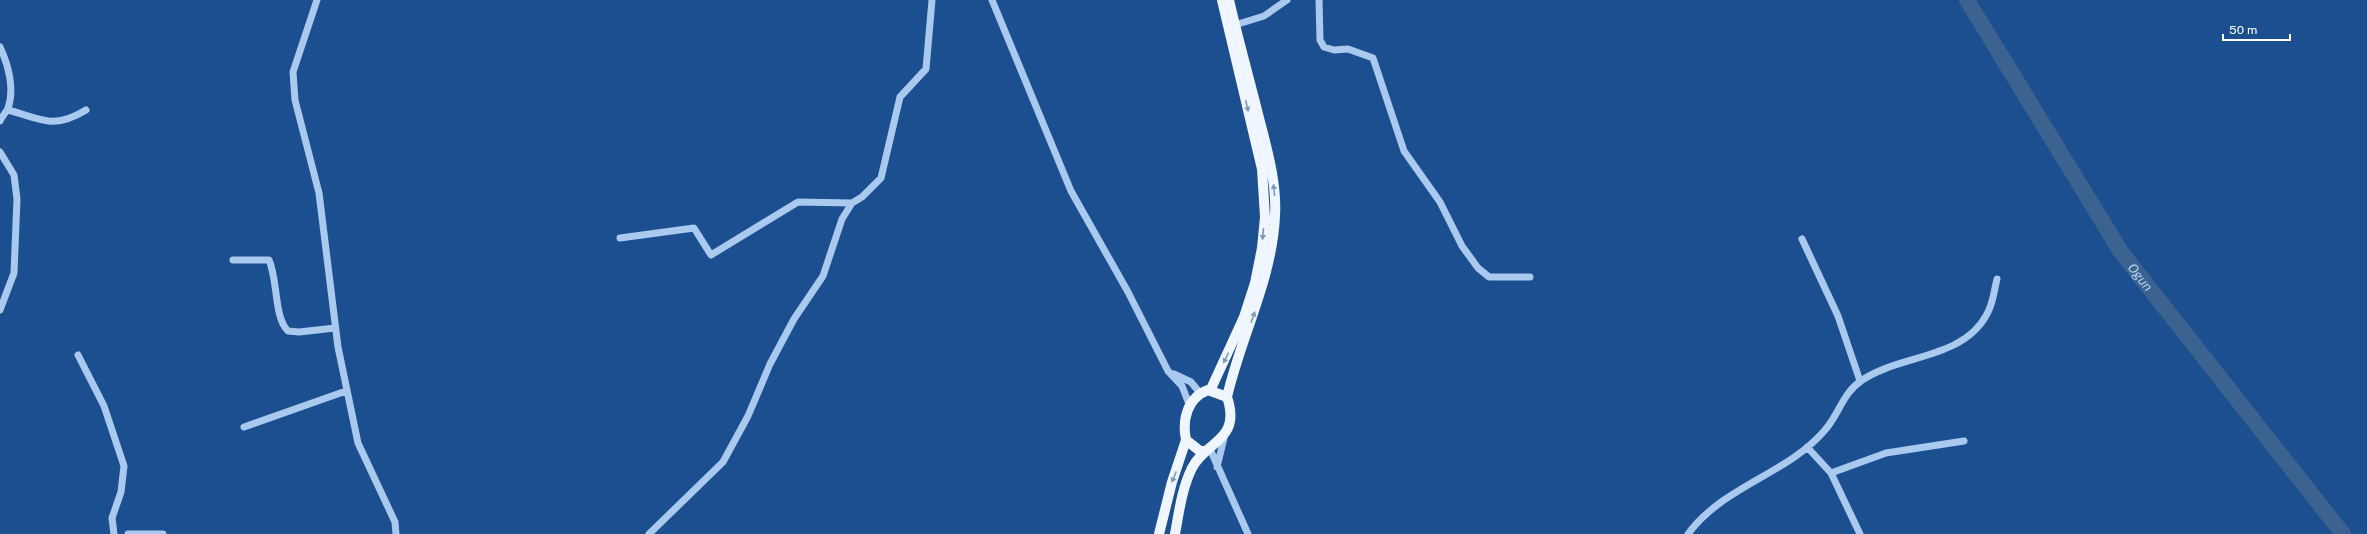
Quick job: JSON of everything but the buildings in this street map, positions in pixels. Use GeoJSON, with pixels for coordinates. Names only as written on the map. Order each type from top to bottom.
{"type":"FeatureCollection","features":[{"type":"Feature","properties":{"kind":"main road"},"geometry":{"type":"LineString","coordinates":[[1159,534],[1170,490],[1186,440],[1184,422],[1189,404],[1205,392],[1244,316],[1255,283],[1262,248],[1265,218],[1262,169],[1222,0]]}},
{"type":"Feature","properties":{"kind":"main road"},"geometry":{"type":"LineString","coordinates":[[1175,534],[1182,497],[1191,470],[1197,459],[1226,432],[1230,413],[1227,397],[1233,370],[1264,286],[1275,216],[1271,168],[1229,0]]}},
{"type":"Feature","properties":{"kind":"main road"},"geometry":{"type":"LineString","coordinates":[[1205,392],[1227,397]]}},
{"type":"Feature","properties":{"kind":"main road"},"geometry":{"type":"LineString","coordinates":[[1186,440],[1200,451],[1208,450]]}},
{"type":"Feature","properties":{"kind":"street"},"geometry":{"type":"LineString","coordinates":[[317,0],[293,72],[293,84],[298,115],[319,193],[335,328],[346,390],[358,443],[395,522],[396,534]]}},
{"type":"Feature","properties":{"kind":"street"},"geometry":{"type":"LineString","coordinates":[[649,534],[723,462],[748,416],[770,364],[794,319],[823,276],[842,219],[852,204],[862,198],[881,178],[900,97],[926,69],[932,0]]}},
{"type":"Feature","properties":{"kind":"street"},"geometry":{"type":"LineString","coordinates":[[992,0],[1071,191],[1128,292],[1168,371],[1182,386],[1189,404]]}},
{"type":"Feature","properties":{"kind":"street"},"geometry":{"type":"LineString","coordinates":[[1235,24],[1264,16],[1287,0]]}},
{"type":"Feature","properties":{"kind":"street"},"geometry":{"type":"LineString","coordinates":[[1319,0],[1320,40],[1324,47],[1334,50],[1348,49],[1373,58],[1404,151],[1440,202],[1462,246],[1478,268],[1489,277],[1530,277]]}},
{"type":"Feature","properties":{"kind":"street"},"geometry":{"type":"LineString","coordinates":[[0,47],[10,77],[11,99],[8,110],[0,121]]}},
{"type":"Feature","properties":{"kind":"street"},"geometry":{"type":"LineString","coordinates":[[8,110],[54,123],[72,118],[86,110]]}},
{"type":"Feature","properties":{"kind":"street"},"geometry":{"type":"LineString","coordinates":[[0,152],[14,175],[17,199],[14,273],[0,310]]}},
{"type":"Feature","properties":{"kind":"street"},"geometry":{"type":"LineString","coordinates":[[620,238],[694,228],[711,255],[798,202],[852,204]]}},
{"type":"Feature","properties":{"kind":"street"},"geometry":{"type":"LineString","coordinates":[[1802,239],[1838,316],[1860,381]]}},
{"type":"Feature","properties":{"kind":"street"},"geometry":{"type":"LineString","coordinates":[[233,260],[269,260],[273,269],[281,322],[288,331],[299,332],[335,328]]}},
{"type":"Feature","properties":{"kind":"street"},"geometry":{"type":"LineString","coordinates":[[1688,534],[1697,522],[1718,505],[1807,447],[1826,429],[1842,402],[1860,381],[1873,373],[1927,355],[1971,336],[1987,315],[1997,280]]}},
{"type":"Feature","properties":{"kind":"street"},"geometry":{"type":"LineString","coordinates":[[78,355],[104,406],[124,466],[121,492],[112,518],[114,534]]}},
{"type":"Feature","properties":{"kind":"street"},"geometry":{"type":"LineString","coordinates":[[1168,371],[1191,382],[1205,392]]}},
{"type":"Feature","properties":{"kind":"street"},"geometry":{"type":"LineString","coordinates":[[244,427],[346,390]]}},
{"type":"Feature","properties":{"kind":"street"},"geometry":{"type":"LineString","coordinates":[[1216,467],[1226,432]]}},
{"type":"Feature","properties":{"kind":"street"},"geometry":{"type":"LineString","coordinates":[[1831,473],[1886,452],[1964,441]]}},
{"type":"Feature","properties":{"kind":"street"},"geometry":{"type":"LineString","coordinates":[[1807,447],[1831,473],[1860,534]]}},
{"type":"Feature","properties":{"kind":"street"},"geometry":{"type":"LineString","coordinates":[[1208,450],[1248,534]]}},
{"type":"Feature","properties":{"kind":"street"},"geometry":{"type":"LineString","coordinates":[[128,534],[163,534]]}},
{"type":"Feature","properties":{"kind":"waterway","name":"Ogun"},"geometry":{"type":"LineString","coordinates":[[1967,0],[2121,252],[2343,534]]}}]}
